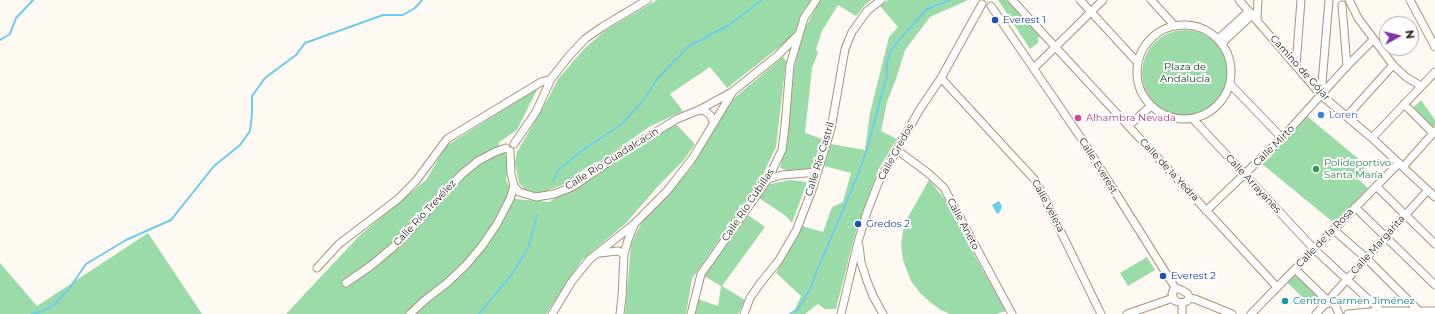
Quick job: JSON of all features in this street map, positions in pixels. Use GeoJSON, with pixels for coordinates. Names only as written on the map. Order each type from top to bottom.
{"type":"FeatureCollection","features":[{"type":"Feature","properties":{"kind":"street"},"geometry":{"type":"LineString","coordinates":[[317,268],[340,244],[398,199],[416,181],[447,139],[541,82],[551,79],[585,39],[647,0]]}},
{"type":"Feature","properties":{"kind":"street","name":"Calle Río Cubillas"},"geometry":{"type":"LineString","coordinates":[[691,314],[701,274],[768,179],[782,150],[790,65],[804,18],[816,0]]}},
{"type":"Feature","properties":{"kind":"street","name":"Calle Río Castril"},"geometry":{"type":"LineString","coordinates":[[744,314],[750,298],[758,285],[779,260],[796,231],[818,172],[830,129],[845,49],[852,32],[867,12],[881,0]]}},
{"type":"Feature","properties":{"kind":"street","name":"Calle de la Yedra"},"geometry":{"type":"LineString","coordinates":[[1012,0],[1277,287]]}},
{"type":"Feature","properties":{"kind":"street"},"geometry":{"type":"LineString","coordinates":[[1080,0],[1138,63]]}},
{"type":"Feature","properties":{"kind":"street"},"geometry":{"type":"LineString","coordinates":[[1034,68],[1090,11],[1103,0]]}},
{"type":"Feature","properties":{"kind":"street"},"geometry":{"type":"LineString","coordinates":[[1151,0],[1175,26]]}},
{"type":"Feature","properties":{"kind":"street","name":"Camino de Gójar"},"geometry":{"type":"LineString","coordinates":[[1240,0],[1321,95],[1372,138],[1435,197]]}},
{"type":"Feature","properties":{"kind":"street"},"geometry":{"type":"LineString","coordinates":[[1220,41],[1253,15],[1258,0]]}},
{"type":"Feature","properties":{"kind":"street"},"geometry":{"type":"LineString","coordinates":[[1296,66],[1301,0]]}},
{"type":"Feature","properties":{"kind":"street"},"geometry":{"type":"LineString","coordinates":[[1321,95],[1329,0]]}},
{"type":"Feature","properties":{"kind":"street"},"geometry":{"type":"LineString","coordinates":[[1349,0],[1358,18],[1393,65],[1406,77],[1421,86]]}},
{"type":"Feature","properties":{"kind":"street"},"geometry":{"type":"LineString","coordinates":[[1410,0],[1435,47]]}},
{"type":"Feature","properties":{"kind":"street"},"geometry":{"type":"LineString","coordinates":[[982,2],[987,7],[993,3]]}},
{"type":"Feature","properties":{"kind":"street","name":"Calle Gredos"},"geometry":{"type":"LineString","coordinates":[[841,314],[858,242],[867,212],[879,181],[920,109],[941,78],[982,2]]}},
{"type":"Feature","properties":{"kind":"street","name":"Calle Everest"},"geometry":{"type":"LineString","coordinates":[[993,3],[1083,141],[1176,289]]}},
{"type":"Feature","properties":{"kind":"street"},"geometry":{"type":"LineString","coordinates":[[1342,5],[1347,66]]}},
{"type":"Feature","properties":{"kind":"street"},"geometry":{"type":"LineString","coordinates":[[1175,26],[1195,26],[1204,29],[1220,41],[1231,65],[1230,84],[1226,95],[1211,112],[1193,119],[1178,120],[1163,115],[1151,106],[1140,91],[1137,72],[1142,51],[1157,33],[1175,26]]}},
{"type":"Feature","properties":{"kind":"street","name":"Calle Río Guadalcacín"},"geometry":{"type":"LineString","coordinates":[[516,189],[536,197],[554,194],[572,187],[621,153],[677,119],[699,110],[732,92],[777,56],[799,34]]}},
{"type":"Feature","properties":{"kind":"street","name":"Calle Mirto"},"geometry":{"type":"LineString","coordinates":[[1206,211],[1282,138],[1347,66],[1373,40]]}},
{"type":"Feature","properties":{"kind":"street"},"geometry":{"type":"LineString","coordinates":[[1346,116],[1393,65]]}},
{"type":"Feature","properties":{"kind":"street"},"geometry":{"type":"LineString","coordinates":[[1372,138],[1435,72]]}},
{"type":"Feature","properties":{"kind":"street","name":"Calle Veleta"},"geometry":{"type":"LineString","coordinates":[[941,78],[1034,179],[1101,314]]}},
{"type":"Feature","properties":{"kind":"street","name":"Calle Río Trevélez"},"geometry":{"type":"LineString","coordinates":[[346,283],[372,265],[399,242],[462,174],[478,161],[495,152],[508,150],[508,143],[514,144],[536,112],[551,79]]}},
{"type":"Feature","properties":{"kind":"street"},"geometry":{"type":"LineString","coordinates":[[1230,84],[1282,138]]}},
{"type":"Feature","properties":{"kind":"street"},"geometry":{"type":"LineString","coordinates":[[552,314],[572,281],[590,259],[635,223],[667,191],[692,159],[732,92]]}},
{"type":"Feature","properties":{"kind":"street"},"geometry":{"type":"LineString","coordinates":[[1404,104],[1434,132]]}},
{"type":"Feature","properties":{"kind":"street"},"geometry":{"type":"LineString","coordinates":[[1128,126],[1151,106]]}},
{"type":"Feature","properties":{"kind":"street"},"geometry":{"type":"LineString","coordinates":[[699,110],[705,111],[711,116],[713,122]]}},
{"type":"Feature","properties":{"kind":"street","name":"Calle Arrayanes"},"geometry":{"type":"LineString","coordinates":[[1193,119],[1314,250],[1381,311]]}},
{"type":"Feature","properties":{"kind":"street","name":"Calle de la Rosa"},"geometry":{"type":"LineString","coordinates":[[1251,314],[1376,186],[1401,165],[1434,132]]}},
{"type":"Feature","properties":{"kind":"street"},"geometry":{"type":"LineString","coordinates":[[410,314],[466,265],[497,224],[516,189],[510,174],[508,150]]}},
{"type":"Feature","properties":{"kind":"street","name":"Calle Aneto"},"geometry":{"type":"LineString","coordinates":[[897,150],[928,173],[944,188],[1012,314]]}},
{"type":"Feature","properties":{"kind":"street"},"geometry":{"type":"LineString","coordinates":[[774,166],[777,172],[782,175]]}},
{"type":"Feature","properties":{"kind":"street"},"geometry":{"type":"LineString","coordinates":[[768,179],[782,175],[800,175],[818,172]]}},
{"type":"Feature","properties":{"kind":"street"},"geometry":{"type":"LineString","coordinates":[[800,175],[808,178],[813,185]]}},
{"type":"Feature","properties":{"kind":"street"},"geometry":{"type":"LineString","coordinates":[[1376,186],[1435,244]]}},
{"type":"Feature","properties":{"kind":"street","name":"Calle Margarita"},"geometry":{"type":"LineString","coordinates":[[1320,312],[1330,302],[1332,296],[1347,279],[1367,259],[1428,190]]}},
{"type":"Feature","properties":{"kind":"street"},"geometry":{"type":"LineString","coordinates":[[1355,208],[1435,285]]}},
{"type":"Feature","properties":{"kind":"street"},"geometry":{"type":"LineString","coordinates":[[620,314],[624,254],[635,223]]}},
{"type":"Feature","properties":{"kind":"street"},"geometry":{"type":"LineString","coordinates":[[1334,230],[1367,259],[1419,311]]}},
{"type":"Feature","properties":{"kind":"street"},"geometry":{"type":"LineString","coordinates":[[858,242],[861,262],[867,281],[873,296],[884,314]]}},
{"type":"Feature","properties":{"kind":"street"},"geometry":{"type":"LineString","coordinates":[[599,253],[618,251],[624,254]]}},
{"type":"Feature","properties":{"kind":"street"},"geometry":{"type":"LineString","coordinates":[[1295,269],[1326,299],[1335,305],[1339,314]]}},
{"type":"Feature","properties":{"kind":"street"},"geometry":{"type":"LineString","coordinates":[[1176,289],[1184,290],[1188,294],[1189,298],[1187,301],[1182,303],[1175,301],[1173,298],[1173,291],[1176,289]]}},
{"type":"Feature","properties":{"kind":"street"},"geometry":{"type":"LineString","coordinates":[[1127,314],[1173,298]]}},
{"type":"Feature","properties":{"kind":"street"},"geometry":{"type":"LineString","coordinates":[[1189,298],[1232,314]]}},
{"type":"Feature","properties":{"kind":"street"},"geometry":{"type":"LineString","coordinates":[[1182,303],[1182,314]]}},
{"type":"Feature","properties":{"kind":"street"},"geometry":{"type":"LineString","coordinates":[[1348,314],[1381,311],[1435,311]]}},
{"type":"Feature","properties":{"kind":"green space"},"geometry":{"type":"Polygon","coordinates":[[[657,0],[811,0],[803,11],[797,29],[792,37],[727,88],[710,67],[670,94],[683,111],[649,127],[604,159],[584,169],[567,183],[544,192],[525,190],[519,183],[515,163],[517,152],[558,79],[585,48],[606,30],[657,0]]]}},
{"type":"Feature","properties":{"kind":"green space"},"geometry":{"type":"Polygon","coordinates":[[[820,0],[871,0],[856,16],[838,5],[822,31],[816,49],[818,53],[812,68],[805,133],[822,139],[812,168],[790,171],[780,168],[786,143],[794,69],[803,32],[820,0]]]}},
{"type":"Feature","properties":{"kind":"green space"},"geometry":{"type":"Polygon","coordinates":[[[888,0],[968,0],[930,17],[905,50],[887,102],[881,131],[897,139],[878,170],[855,234],[836,309],[825,309],[818,304],[805,314],[793,314],[801,296],[776,273],[802,226],[823,232],[832,207],[843,202],[851,173],[824,166],[831,144],[865,150],[870,113],[889,37],[898,27],[880,6],[888,0]]]}},
{"type":"Feature","properties":{"kind":"green space"},"geometry":{"type":"Polygon","coordinates":[[[998,0],[1008,0],[1041,36],[1037,39],[1039,42],[1030,49],[998,0]]]}},
{"type":"Feature","properties":{"kind":"green space","name":"Plaza de Andalucía"},"geometry":{"type":"Polygon","coordinates":[[[1177,30],[1193,30],[1202,33],[1216,42],[1225,56],[1228,65],[1228,81],[1225,90],[1216,104],[1202,113],[1193,116],[1177,116],[1161,109],[1154,104],[1149,97],[1142,81],[1142,65],[1149,49],[1154,42],[1161,37],[1177,30]]]}},
{"type":"Feature","properties":{"kind":"green space"},"geometry":{"type":"Polygon","coordinates":[[[783,57],[786,61],[776,147],[760,181],[692,279],[686,314],[625,314],[631,245],[642,221],[692,167],[732,100],[783,57]]]}},
{"type":"Feature","properties":{"kind":"green space"},"geometry":{"type":"Polygon","coordinates":[[[538,88],[517,130],[498,143],[508,159],[506,180],[516,199],[549,202],[676,124],[695,144],[683,161],[660,184],[626,223],[582,260],[546,314],[286,314],[359,236],[426,180],[446,146],[538,88]]]}},
{"type":"Feature","properties":{"kind":"green space"},"geometry":{"type":"Polygon","coordinates":[[[1421,100],[1435,120],[1435,125],[1432,130],[1409,105],[1413,108],[1421,100]]]}},
{"type":"Feature","properties":{"kind":"green space","name":"Polideportivo Santa María"},"geometry":{"type":"Polygon","coordinates":[[[1307,116],[1367,166],[1357,178],[1368,188],[1334,223],[1262,164],[1307,116]]]}},
{"type":"Feature","properties":{"kind":"green space"},"geometry":{"type":"Polygon","coordinates":[[[790,180],[807,182],[792,223],[786,216],[759,198],[770,184],[790,180]]]}},
{"type":"Feature","properties":{"kind":"green space"},"geometry":{"type":"Polygon","coordinates":[[[929,180],[946,201],[968,244],[1006,311],[996,314],[950,314],[941,310],[930,302],[920,293],[911,281],[903,260],[901,245],[903,231],[908,217],[929,180]]]}},
{"type":"Feature","properties":{"kind":"green space"},"geometry":{"type":"Polygon","coordinates":[[[748,215],[765,227],[722,286],[745,300],[738,314],[694,314],[698,299],[718,306],[721,286],[704,276],[748,215]]]}},
{"type":"Feature","properties":{"kind":"green space"},"geometry":{"type":"Polygon","coordinates":[[[148,233],[202,314],[0,314],[0,263],[37,306],[148,233]]]}},
{"type":"Feature","properties":{"kind":"green space"},"geometry":{"type":"Polygon","coordinates":[[[1147,257],[1155,270],[1128,286],[1120,273],[1147,257]]]}},
{"type":"Feature","properties":{"kind":"green space"},"geometry":{"type":"Polygon","coordinates":[[[1296,273],[1318,295],[1309,304],[1287,282],[1296,273]]]}},
{"type":"Feature","properties":{"kind":"water"},"geometry":{"type":"Polygon","coordinates":[[[999,201],[1002,206],[1000,212],[997,214],[992,205],[999,201]]]}},
{"type":"Feature","properties":{"kind":"waterway"},"geometry":{"type":"LineString","coordinates":[[0,40],[10,34],[16,18],[33,0]]}},
{"type":"Feature","properties":{"kind":"waterway"},"geometry":{"type":"LineString","coordinates":[[31,314],[43,311],[54,305],[69,289],[86,264],[126,240],[171,220],[214,166],[240,145],[250,131],[252,96],[265,78],[296,55],[305,43],[383,15],[403,15],[415,8],[422,0]]}},
{"type":"Feature","properties":{"kind":"waterway"},"geometry":{"type":"LineString","coordinates":[[553,181],[558,170],[587,147],[622,124],[642,102],[658,78],[689,46],[729,25],[762,0]]}},
{"type":"Feature","properties":{"kind":"waterway"},"geometry":{"type":"LineString","coordinates":[[790,314],[799,308],[810,289],[858,175],[867,149],[887,76],[887,63],[890,53],[898,41],[927,9],[950,0]]}},
{"type":"Feature","properties":{"kind":"waterway"},"geometry":{"type":"LineString","coordinates":[[479,314],[512,274],[528,248],[537,215]]}},
{"type":"Feature","properties":{"kind":"place","name":"Everest 1"},"geometry":{"type":"Point","coordinates":[995,20]}},
{"type":"Feature","properties":{"kind":"place","name":"Loren"},"geometry":{"type":"Point","coordinates":[1321,115]}},
{"type":"Feature","properties":{"kind":"place","name":"Alhambra Nevada"},"geometry":{"type":"Point","coordinates":[1078,118]}},
{"type":"Feature","properties":{"kind":"place","name":"Polideportivo Santa María"},"geometry":{"type":"Point","coordinates":[1316,169]}},
{"type":"Feature","properties":{"kind":"place","name":"Gredos 2"},"geometry":{"type":"Point","coordinates":[858,224]}},
{"type":"Feature","properties":{"kind":"place","name":"Everest 2"},"geometry":{"type":"Point","coordinates":[1163,276]}},
{"type":"Feature","properties":{"kind":"place","name":"Centro Carmen Jiménez"},"geometry":{"type":"Point","coordinates":[1285,301]}}]}
